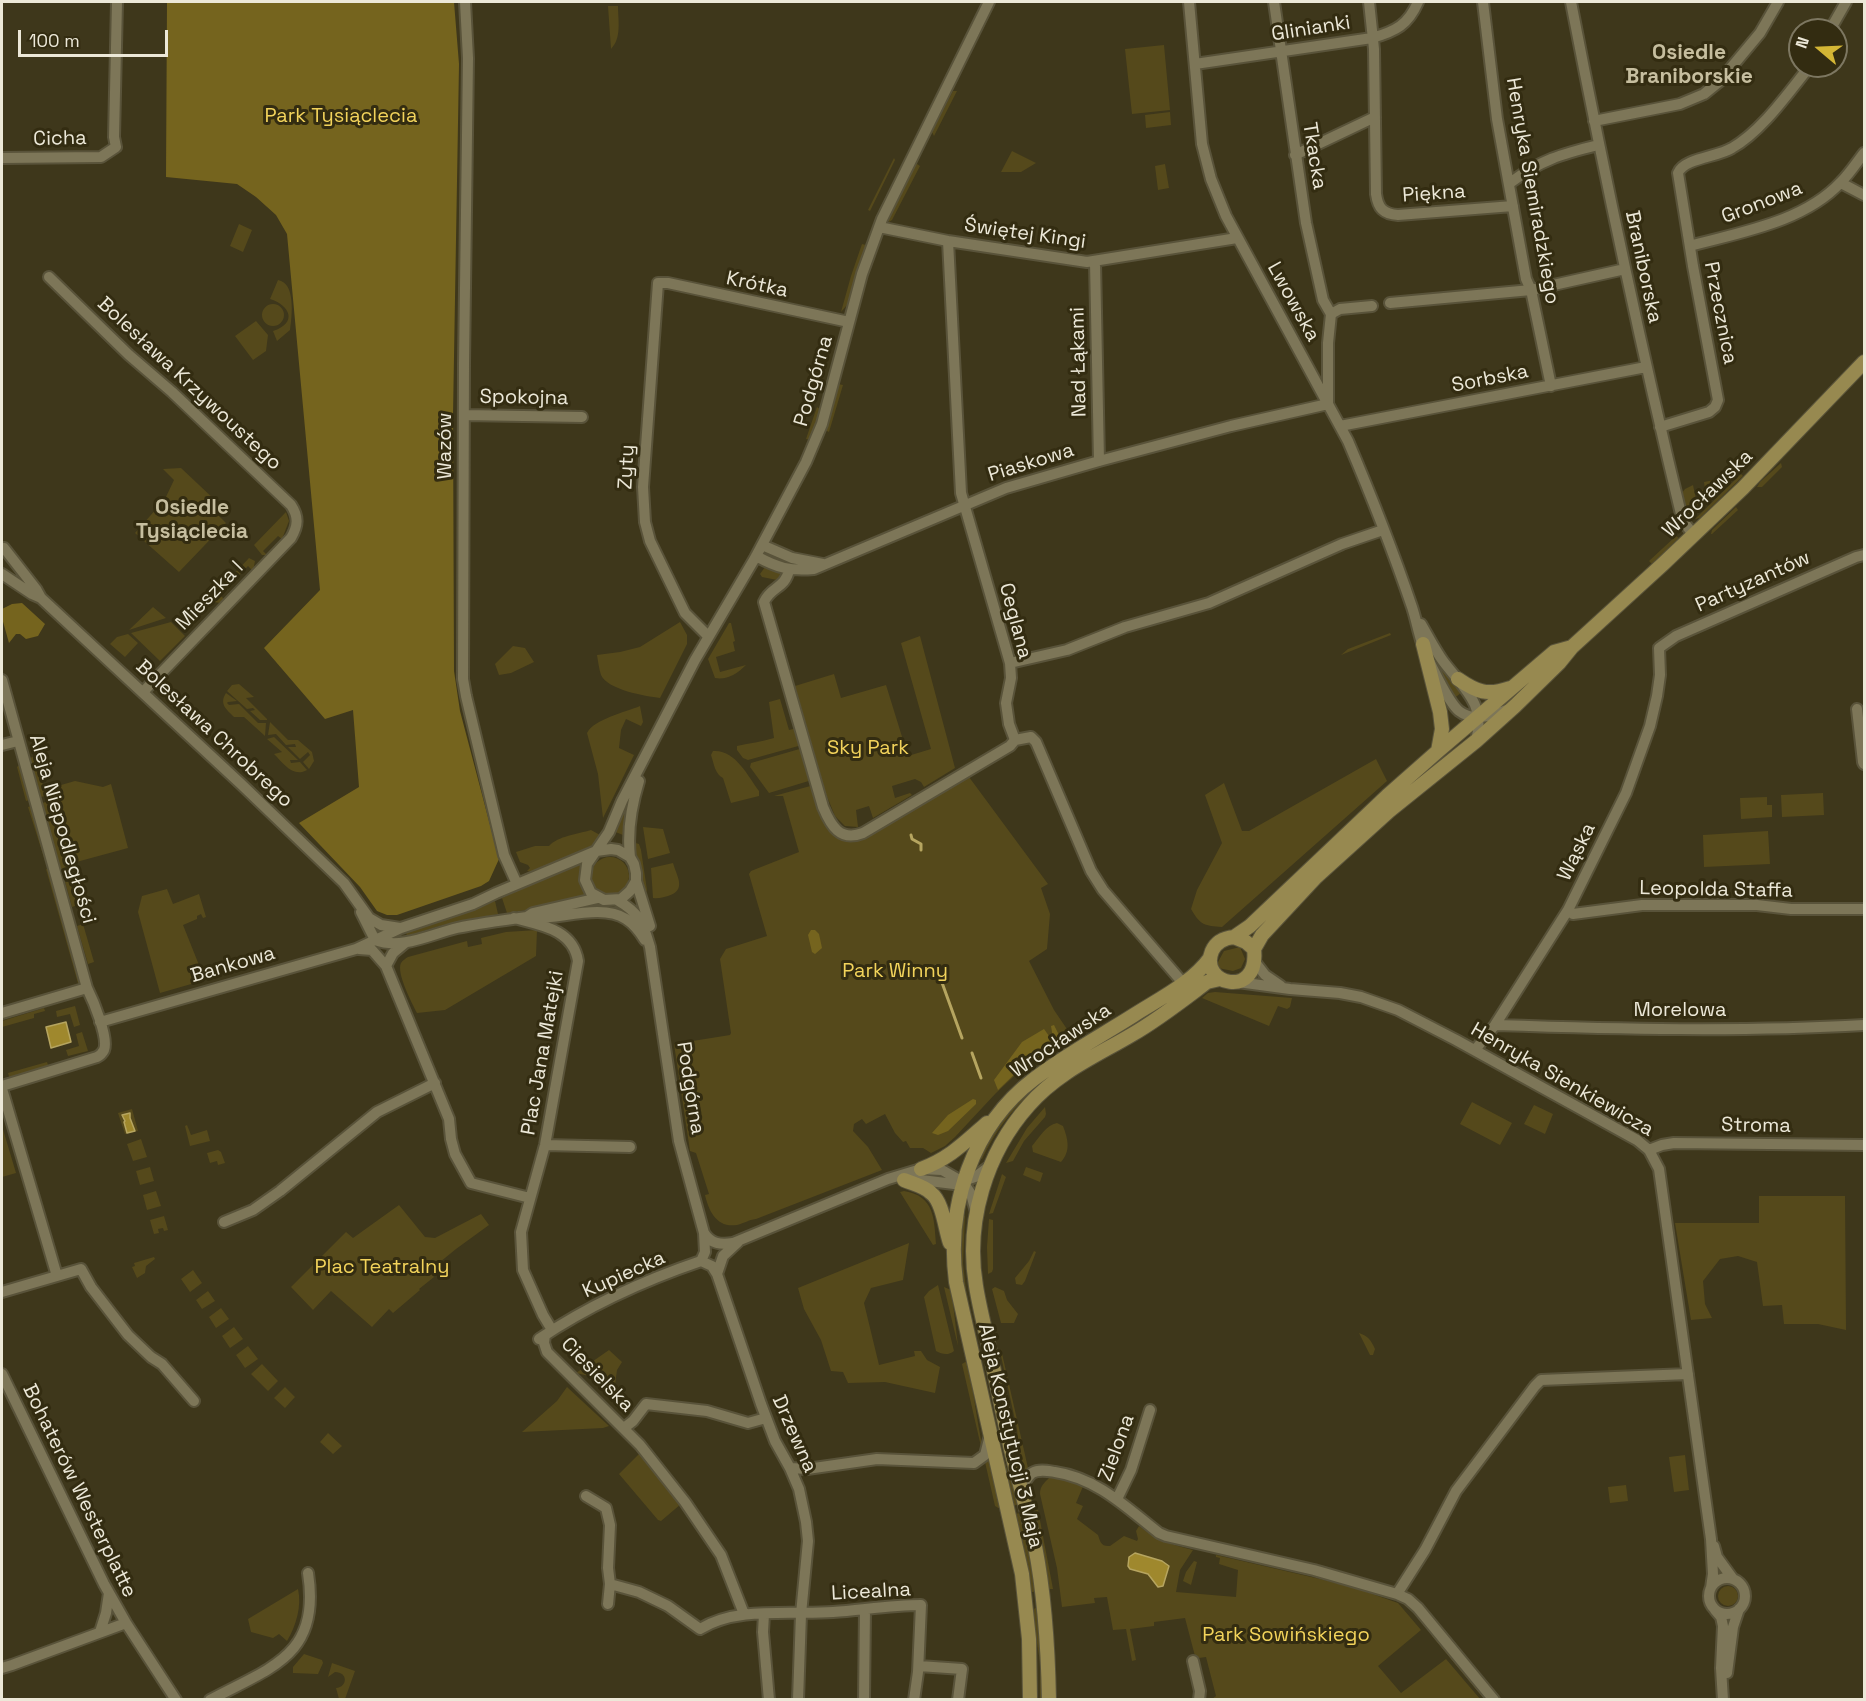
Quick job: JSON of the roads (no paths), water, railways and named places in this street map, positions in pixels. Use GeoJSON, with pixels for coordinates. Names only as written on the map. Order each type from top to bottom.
{"type":"FeatureCollection","features":[{"type":"Feature","properties":{"kind":"main road","name":"Wrocławska"},"geometry":{"type":"LineString","coordinates":[[1254,955],[1262,935],[1330,864],[1415,789],[1476,741],[1515,706],[1560,663],[1572,647],[1694,535],[1864,362]]}},
{"type":"Feature","properties":{"kind":"main road"},"geometry":{"type":"LineString","coordinates":[[1423,644],[1440,712],[1442,729],[1437,751]]}},
{"type":"Feature","properties":{"kind":"main road","name":"Wrocławska"},"geometry":{"type":"LineString","coordinates":[[1234,938],[1250,926],[1355,825],[1437,751],[1554,652],[1572,647]]}},
{"type":"Feature","properties":{"kind":"main road"},"geometry":{"type":"LineString","coordinates":[[1458,679],[1471,688],[1488,693],[1514,686]]}},
{"type":"Feature","properties":{"kind":"main road"},"geometry":{"type":"LineString","coordinates":[[1234,938],[1246,942],[1254,955],[1250,975],[1238,982],[1232,983],[1220,979],[1212,970],[1210,958],[1214,947],[1223,939],[1234,938]]}},
{"type":"Feature","properties":{"kind":"main road","name":"Wrocławska"},"geometry":{"type":"LineString","coordinates":[[963,1182],[981,1142],[1006,1105],[1034,1078],[1183,982],[1210,958]]}},
{"type":"Feature","properties":{"kind":"main road","name":"Wrocławska"},"geometry":{"type":"LineString","coordinates":[[981,1192],[990,1166],[1016,1121],[1043,1090],[1071,1068],[1135,1033],[1208,982],[1220,979]]}},
{"type":"Feature","properties":{"kind":"main road"},"geometry":{"type":"LineString","coordinates":[[921,1168],[939,1162],[953,1153],[1006,1105]]}},
{"type":"Feature","properties":{"kind":"main road"},"geometry":{"type":"LineString","coordinates":[[904,1180],[924,1188],[938,1201],[953,1253]]}},
{"type":"Feature","properties":{"kind":"main road","name":"Aleja Konstytucji 3 Maja"},"geometry":{"type":"LineString","coordinates":[[963,1182],[956,1210],[953,1253],[958,1294],[1022,1574],[1029,1639],[1030,1700]]}},
{"type":"Feature","properties":{"kind":"main road","name":"Aleja Konstytucji 3 Maja"},"geometry":{"type":"LineString","coordinates":[[981,1192],[976,1214],[973,1252],[976,1285],[1011,1451],[1035,1547],[1044,1598],[1049,1700]]}},
{"type":"Feature","properties":{"kind":"main road"},"geometry":{"type":"LineString","coordinates":[[1024,1600],[1044,1598]]}},
{"type":"Feature","properties":{"kind":"street","name":"Cicha"},"geometry":{"type":"LineString","coordinates":[[2,158],[101,157],[116,147],[114,137],[117,2]]}},
{"type":"Feature","properties":{"kind":"street","name":"Wazów"},"geometry":{"type":"LineString","coordinates":[[465,2],[468,70],[464,415],[465,689],[504,855],[517,884]]}},
{"type":"Feature","properties":{"kind":"street","name":"Podgórna"},"geometry":{"type":"LineString","coordinates":[[596,851],[609,832],[622,801],[708,636],[756,556],[798,478],[819,432],[861,274],[879,227],[989,2]]}},
{"type":"Feature","properties":{"kind":"street","name":"Lwowska"},"geometry":{"type":"LineString","coordinates":[[1189,2],[1199,123],[1206,163],[1216,195],[1237,238],[1340,426],[1362,474],[1413,608],[1423,644],[1452,704],[1461,712],[1479,717]]}},
{"type":"Feature","properties":{"kind":"street","name":"Tkacka"},"geometry":{"type":"LineString","coordinates":[[1274,2],[1295,155],[1313,259],[1323,300],[1331,314]]}},
{"type":"Feature","properties":{"kind":"street","name":"Piękna"},"geometry":{"type":"LineString","coordinates":[[1369,2],[1374,49],[1377,203],[1388,214],[1398,215],[1513,206]]}},
{"type":"Feature","properties":{"kind":"street","name":"Glinianki"},"geometry":{"type":"LineString","coordinates":[[1194,64],[1372,38],[1406,22],[1418,2]]}},
{"type":"Feature","properties":{"kind":"street","name":"Henryka Siemiradzkiego"},"geometry":{"type":"LineString","coordinates":[[1483,2],[1497,119],[1526,279],[1531,290],[1551,386]]}},
{"type":"Feature","properties":{"kind":"street","name":"Braniborska"},"geometry":{"type":"LineString","coordinates":[[1571,2],[1598,145],[1660,428],[1685,524],[1694,535]]}},
{"type":"Feature","properties":{"kind":"street"},"geometry":{"type":"LineString","coordinates":[[1594,121],[1680,104],[1704,94],[1720,81],[1760,33],[1778,2]]}},
{"type":"Feature","properties":{"kind":"street"},"geometry":{"type":"LineString","coordinates":[[1837,18],[1846,2]]}},
{"type":"Feature","properties":{"kind":"street","name":"Przecznica"},"geometry":{"type":"LineString","coordinates":[[1660,428],[1709,412],[1718,400],[1677,178],[1680,168],[1686,163],[1715,156],[1748,137],[1800,78]]}},
{"type":"Feature","properties":{"kind":"street"},"geometry":{"type":"LineString","coordinates":[[1295,155],[1375,117]]}},
{"type":"Feature","properties":{"kind":"street"},"geometry":{"type":"LineString","coordinates":[[1509,183],[1547,159],[1598,145]]}},
{"type":"Feature","properties":{"kind":"street","name":"Gronowa"},"geometry":{"type":"LineString","coordinates":[[1690,246],[1769,224],[1791,215],[1825,196],[1841,183],[1864,153]]}},
{"type":"Feature","properties":{"kind":"street"},"geometry":{"type":"LineString","coordinates":[[1841,183],[1864,195]]}},
{"type":"Feature","properties":{"kind":"street","name":"Świętej Kingi"},"geometry":{"type":"LineString","coordinates":[[879,227],[948,241],[1087,262],[1237,238]]}},
{"type":"Feature","properties":{"kind":"street","name":"Ceglana"},"geometry":{"type":"LineString","coordinates":[[948,241],[961,493],[1010,663],[1011,678],[1006,703],[1009,724],[1015,740]]}},
{"type":"Feature","properties":{"kind":"street","name":"Nad Łąkami"},"geometry":{"type":"LineString","coordinates":[[1095,262],[1099,460]]}},
{"type":"Feature","properties":{"kind":"street"},"geometry":{"type":"LineString","coordinates":[[1390,303],[1531,290],[1625,269]]}},
{"type":"Feature","properties":{"kind":"street","name":"Bolesława Krzywoustego"},"geometry":{"type":"LineString","coordinates":[[49,277],[129,355],[172,392],[291,505],[297,513],[298,522]]}},
{"type":"Feature","properties":{"kind":"street","name":"Krótka"},"geometry":{"type":"LineString","coordinates":[[658,283],[849,322]]}},
{"type":"Feature","properties":{"kind":"street","name":"Zyty"},"geometry":{"type":"LineString","coordinates":[[658,283],[648,406],[645,522],[650,541],[685,613],[708,636]]}},
{"type":"Feature","properties":{"kind":"street"},"geometry":{"type":"LineString","coordinates":[[1328,404],[1328,343],[1331,314],[1340,309],[1372,306]]}},
{"type":"Feature","properties":{"kind":"street","name":"Sorbska"},"geometry":{"type":"LineString","coordinates":[[1340,426],[1646,367]]}},
{"type":"Feature","properties":{"kind":"street","name":"Piaskowa"},"geometry":{"type":"LineString","coordinates":[[756,556],[789,570],[814,568],[1006,488],[1099,460],[1234,425],[1328,404]]}},
{"type":"Feature","properties":{"kind":"street","name":"Spokojna"},"geometry":{"type":"LineString","coordinates":[[464,415],[582,417]]}},
{"type":"Feature","properties":{"kind":"street","name":"Mieszka I"},"geometry":{"type":"LineString","coordinates":[[143,692],[287,543],[298,522]]}},
{"type":"Feature","properties":{"kind":"street"},"geometry":{"type":"LineString","coordinates":[[1010,663],[1066,650],[1125,627],[1209,603],[1342,544],[1383,530]]}},
{"type":"Feature","properties":{"kind":"street"},"geometry":{"type":"LineString","coordinates":[[2,561],[3,545]]}},
{"type":"Feature","properties":{"kind":"street","name":"Bolesława Chrobrego"},"geometry":{"type":"LineString","coordinates":[[3,545],[41,598],[344,883],[369,918],[381,925],[401,928]]}},
{"type":"Feature","properties":{"kind":"street"},"geometry":{"type":"LineString","coordinates":[[762,545],[792,558],[823,564]]}},
{"type":"Feature","properties":{"kind":"street","name":"Partyzantów"},"geometry":{"type":"LineString","coordinates":[[1659,648],[1676,636],[1856,556],[1864,555]]}},
{"type":"Feature","properties":{"kind":"street"},"geometry":{"type":"LineString","coordinates":[[789,570],[787,579],[768,593],[764,602],[816,782],[824,807],[835,828],[845,835],[857,835],[1010,746],[1015,740],[1031,737],[1036,742],[1091,871],[1103,890],[1183,982]]}},
{"type":"Feature","properties":{"kind":"street","name":"Bolesława Chrobrego"},"geometry":{"type":"LineString","coordinates":[[2,574],[41,598]]}},
{"type":"Feature","properties":{"kind":"street"},"geometry":{"type":"LineString","coordinates":[[2,583],[14,582]]}},
{"type":"Feature","properties":{"kind":"street","name":"Lwowska"},"geometry":{"type":"LineString","coordinates":[[1413,608],[1443,660],[1475,702],[1479,717]]}},
{"type":"Feature","properties":{"kind":"street","name":"Wąska"},"geometry":{"type":"LineString","coordinates":[[1475,1050],[1495,1025],[1568,910],[1626,792],[1650,726],[1660,677],[1659,648]]}},
{"type":"Feature","properties":{"kind":"street","name":"Aleja Niepodległości"},"geometry":{"type":"LineString","coordinates":[[2,680],[87,988],[93,999],[105,1041],[101,1055],[2,1087]]}},
{"type":"Feature","properties":{"kind":"street","name":"Wrocławska"},"geometry":{"type":"LineString","coordinates":[[1479,717],[1487,717],[1515,706]]}},
{"type":"Feature","properties":{"kind":"street"},"geometry":{"type":"LineString","coordinates":[[1857,709],[1864,764]]}},
{"type":"Feature","properties":{"kind":"street"},"geometry":{"type":"LineString","coordinates":[[1476,741],[1479,717]]}},
{"type":"Feature","properties":{"kind":"street"},"geometry":{"type":"LineString","coordinates":[[2,745],[18,741]]}},
{"type":"Feature","properties":{"kind":"street","name":"Podgórna"},"geometry":{"type":"LineString","coordinates":[[630,858],[628,840],[632,803],[646,757]]}},
{"type":"Feature","properties":{"kind":"street"},"geometry":{"type":"LineString","coordinates":[[618,850],[630,858],[635,868],[636,881],[626,895],[609,901],[591,893],[585,880],[587,864],[596,851],[618,850]]}},
{"type":"Feature","properties":{"kind":"street","name":"Bankowa"},"geometry":{"type":"LineString","coordinates":[[100,1022],[356,949],[401,928],[473,904],[596,851]]}},
{"type":"Feature","properties":{"kind":"street","name":"Podgórna"},"geometry":{"type":"LineString","coordinates":[[636,881],[650,925],[652,940],[650,948]]}},
{"type":"Feature","properties":{"kind":"street"},"geometry":{"type":"LineString","coordinates":[[527,917],[533,913],[598,898]]}},
{"type":"Feature","properties":{"kind":"street","name":"Podgórna"},"geometry":{"type":"LineString","coordinates":[[617,900],[637,913],[650,948],[680,1141],[704,1233]]}},
{"type":"Feature","properties":{"kind":"street","name":"Bolesława Chrobrego"},"geometry":{"type":"LineString","coordinates":[[357,902],[375,940]]}},
{"type":"Feature","properties":{"kind":"street","name":"Leopolda Staffa"},"geometry":{"type":"LineString","coordinates":[[1568,910],[1574,914],[1642,905],[1752,905],[1791,909],[1864,909]]}},
{"type":"Feature","properties":{"kind":"street"},"geometry":{"type":"LineString","coordinates":[[375,940],[389,944],[405,942],[454,929],[514,918],[539,919],[605,913],[626,918],[650,948]]}},
{"type":"Feature","properties":{"kind":"street","name":"Plac Jana Matejki"},"geometry":{"type":"LineString","coordinates":[[514,918],[562,934],[573,947],[578,961],[545,1145],[520,1232],[523,1270],[545,1335]]}},
{"type":"Feature","properties":{"kind":"street"},"geometry":{"type":"LineString","coordinates":[[386,966],[393,953],[405,942]]}},
{"type":"Feature","properties":{"kind":"street"},"geometry":{"type":"LineString","coordinates":[[356,949],[372,950],[386,966],[449,1119],[455,1154],[471,1183],[530,1198]]}},
{"type":"Feature","properties":{"kind":"street","name":"Henryka Sienkiewicza"},"geometry":{"type":"LineString","coordinates":[[1254,955],[1269,978],[1290,989]]}},
{"type":"Feature","properties":{"kind":"street","name":"Henryka Sienkiewicza"},"geometry":{"type":"LineString","coordinates":[[1238,982],[1340,993],[1378,1002],[1398,1010],[1637,1140],[1649,1150],[1659,1169],[1711,1539],[1713,1575],[1711,1588]]}},
{"type":"Feature","properties":{"kind":"street"},"geometry":{"type":"LineString","coordinates":[[2,1012],[87,988]]}},
{"type":"Feature","properties":{"kind":"street","name":"Morelowa"},"geometry":{"type":"LineString","coordinates":[[1495,1025],[1652,1030],[1799,1029],[1864,1025]]}},
{"type":"Feature","properties":{"kind":"street"},"geometry":{"type":"LineString","coordinates":[[224,1222],[253,1210],[280,1191],[377,1112],[435,1083]]}},
{"type":"Feature","properties":{"kind":"street"},"geometry":{"type":"LineString","coordinates":[[2,1087],[57,1276]]}},
{"type":"Feature","properties":{"kind":"street","name":"Stroma"},"geometry":{"type":"LineString","coordinates":[[1649,1150],[1674,1143],[1864,1145]]}},
{"type":"Feature","properties":{"kind":"street"},"geometry":{"type":"LineString","coordinates":[[545,1145],[630,1147]]}},
{"type":"Feature","properties":{"kind":"street","name":"Wrocławska"},"geometry":{"type":"LineString","coordinates":[[963,1182],[975,1177],[990,1166]]}},
{"type":"Feature","properties":{"kind":"street"},"geometry":{"type":"LineString","coordinates":[[704,1233],[717,1244],[733,1243],[888,1179],[921,1168],[942,1170],[963,1182],[971,1194],[976,1214]]}},
{"type":"Feature","properties":{"kind":"street"},"geometry":{"type":"LineString","coordinates":[[888,1179],[916,1179],[944,1184],[963,1182]]}},
{"type":"Feature","properties":{"kind":"street"},"geometry":{"type":"LineString","coordinates":[[704,1233],[705,1252],[701,1261],[712,1266],[717,1274]]}},
{"type":"Feature","properties":{"kind":"street"},"geometry":{"type":"LineString","coordinates":[[717,1274],[723,1256],[743,1238]]}},
{"type":"Feature","properties":{"kind":"street","name":"Kupiecka"},"geometry":{"type":"LineString","coordinates":[[545,1335],[631,1289],[701,1261]]}},
{"type":"Feature","properties":{"kind":"street"},"geometry":{"type":"LineString","coordinates":[[2,1292],[81,1269],[91,1287],[128,1335],[151,1357],[162,1364],[194,1401]]}},
{"type":"Feature","properties":{"kind":"street","name":"Drzewna"},"geometry":{"type":"LineString","coordinates":[[717,1274],[766,1418],[775,1441],[790,1468],[803,1504],[808,1541],[801,1614],[798,1700]]}},
{"type":"Feature","properties":{"kind":"street","name":"Ciesielska"},"geometry":{"type":"LineString","coordinates":[[545,1335],[544,1343],[547,1352],[624,1428],[646,1404],[707,1410],[748,1423],[766,1418]]}},
{"type":"Feature","properties":{"kind":"street","name":"Bohaterów Westerplatte"},"geometry":{"type":"LineString","coordinates":[[2,1374],[109,1593],[176,1700]]}},
{"type":"Feature","properties":{"kind":"street"},"geometry":{"type":"LineString","coordinates":[[1397,1594],[1425,1550],[1455,1491],[1541,1380],[1688,1374]]}},
{"type":"Feature","properties":{"kind":"street","name":"Zielona"},"geometry":{"type":"LineString","coordinates":[[1117,1499],[1131,1470],[1150,1410]]}},
{"type":"Feature","properties":{"kind":"street"},"geometry":{"type":"LineString","coordinates":[[624,1428],[685,1502],[721,1555],[744,1614]]}},
{"type":"Feature","properties":{"kind":"street"},"geometry":{"type":"LineString","coordinates":[[790,1468],[877,1459],[974,1463],[985,1455],[990,1435]]}},
{"type":"Feature","properties":{"kind":"street"},"geometry":{"type":"LineString","coordinates":[[1021,1489],[1032,1473],[1044,1471],[1084,1479],[1117,1499],[1160,1533],[1172,1538],[1314,1570],[1397,1594],[1408,1599],[1418,1608],[1494,1700]]}},
{"type":"Feature","properties":{"kind":"street"},"geometry":{"type":"LineString","coordinates":[[586,1496],[606,1508],[610,1525],[608,1604]]}},
{"type":"Feature","properties":{"kind":"street","name":"Henryka Sienkiewicza"},"geometry":{"type":"LineString","coordinates":[[1711,1539],[1717,1557],[1733,1579]]}},
{"type":"Feature","properties":{"kind":"street"},"geometry":{"type":"LineString","coordinates":[[210,1700],[274,1666],[293,1650],[302,1635],[309,1614],[308,1573]]}},
{"type":"Feature","properties":{"kind":"street"},"geometry":{"type":"LineString","coordinates":[[1733,1579],[1739,1582],[1744,1590],[1744,1600],[1733,1627],[1723,1695],[1721,1668],[1723,1626],[1721,1617],[1710,1602],[1711,1588],[1718,1581],[1733,1579]]}},
{"type":"Feature","properties":{"kind":"street","name":"Licealna"},"geometry":{"type":"LineString","coordinates":[[610,1584],[639,1592],[668,1606],[700,1629],[715,1620],[744,1614],[801,1614],[921,1605],[919,1666],[914,1700]]}},
{"type":"Feature","properties":{"kind":"street"},"geometry":{"type":"LineString","coordinates":[[100,1632],[109,1593]]}},
{"type":"Feature","properties":{"kind":"street"},"geometry":{"type":"LineString","coordinates":[[864,1700],[865,1609]]}},
{"type":"Feature","properties":{"kind":"street"},"geometry":{"type":"LineString","coordinates":[[1715,1610],[1730,1614],[1740,1609]]}},
{"type":"Feature","properties":{"kind":"street"},"geometry":{"type":"LineString","coordinates":[[764,1614],[763,1632],[769,1700]]}},
{"type":"Feature","properties":{"kind":"street"},"geometry":{"type":"LineString","coordinates":[[2,1668],[126,1623]]}},
{"type":"Feature","properties":{"kind":"street"},"geometry":{"type":"LineString","coordinates":[[1193,1661],[1200,1691],[1199,1700]]}},
{"type":"Feature","properties":{"kind":"street"},"geometry":{"type":"LineString","coordinates":[[919,1666],[963,1669],[958,1700]]}},
{"type":"Feature","properties":{"kind":"waterway"},"geometry":{"type":"LineString","coordinates":[[911,835],[912,839],[921,844],[921,850]]}},
{"type":"Feature","properties":{"kind":"waterway"},"geometry":{"type":"LineString","coordinates":[[936,966],[962,1038]]}},
{"type":"Feature","properties":{"kind":"waterway"},"geometry":{"type":"LineString","coordinates":[[972,1053],[981,1078]]}},
{"type":"Feature","properties":{"kind":"district","name":"Osiedle Braniborskie"},"geometry":{"type":"Point","coordinates":[1689,65]}},
{"type":"Feature","properties":{"kind":"district","name":"Osiedle Tysiąclecia"},"geometry":{"type":"Point","coordinates":[192,520]}},
{"type":"Feature","properties":{"kind":"park label","name":"Park Tysiąclecia"},"geometry":{"type":"Point","coordinates":[341,117]}},
{"type":"Feature","properties":{"kind":"park label","name":"Sky Park"},"geometry":{"type":"Point","coordinates":[868,749]}},
{"type":"Feature","properties":{"kind":"park label","name":"Park Winny"},"geometry":{"type":"Point","coordinates":[895,972]}},
{"type":"Feature","properties":{"kind":"park label","name":"Plac Teatralny"},"geometry":{"type":"Point","coordinates":[382,1268]}},
{"type":"Feature","properties":{"kind":"park label","name":"Park Sowińskiego"},"geometry":{"type":"Point","coordinates":[1286,1636]}}]}
